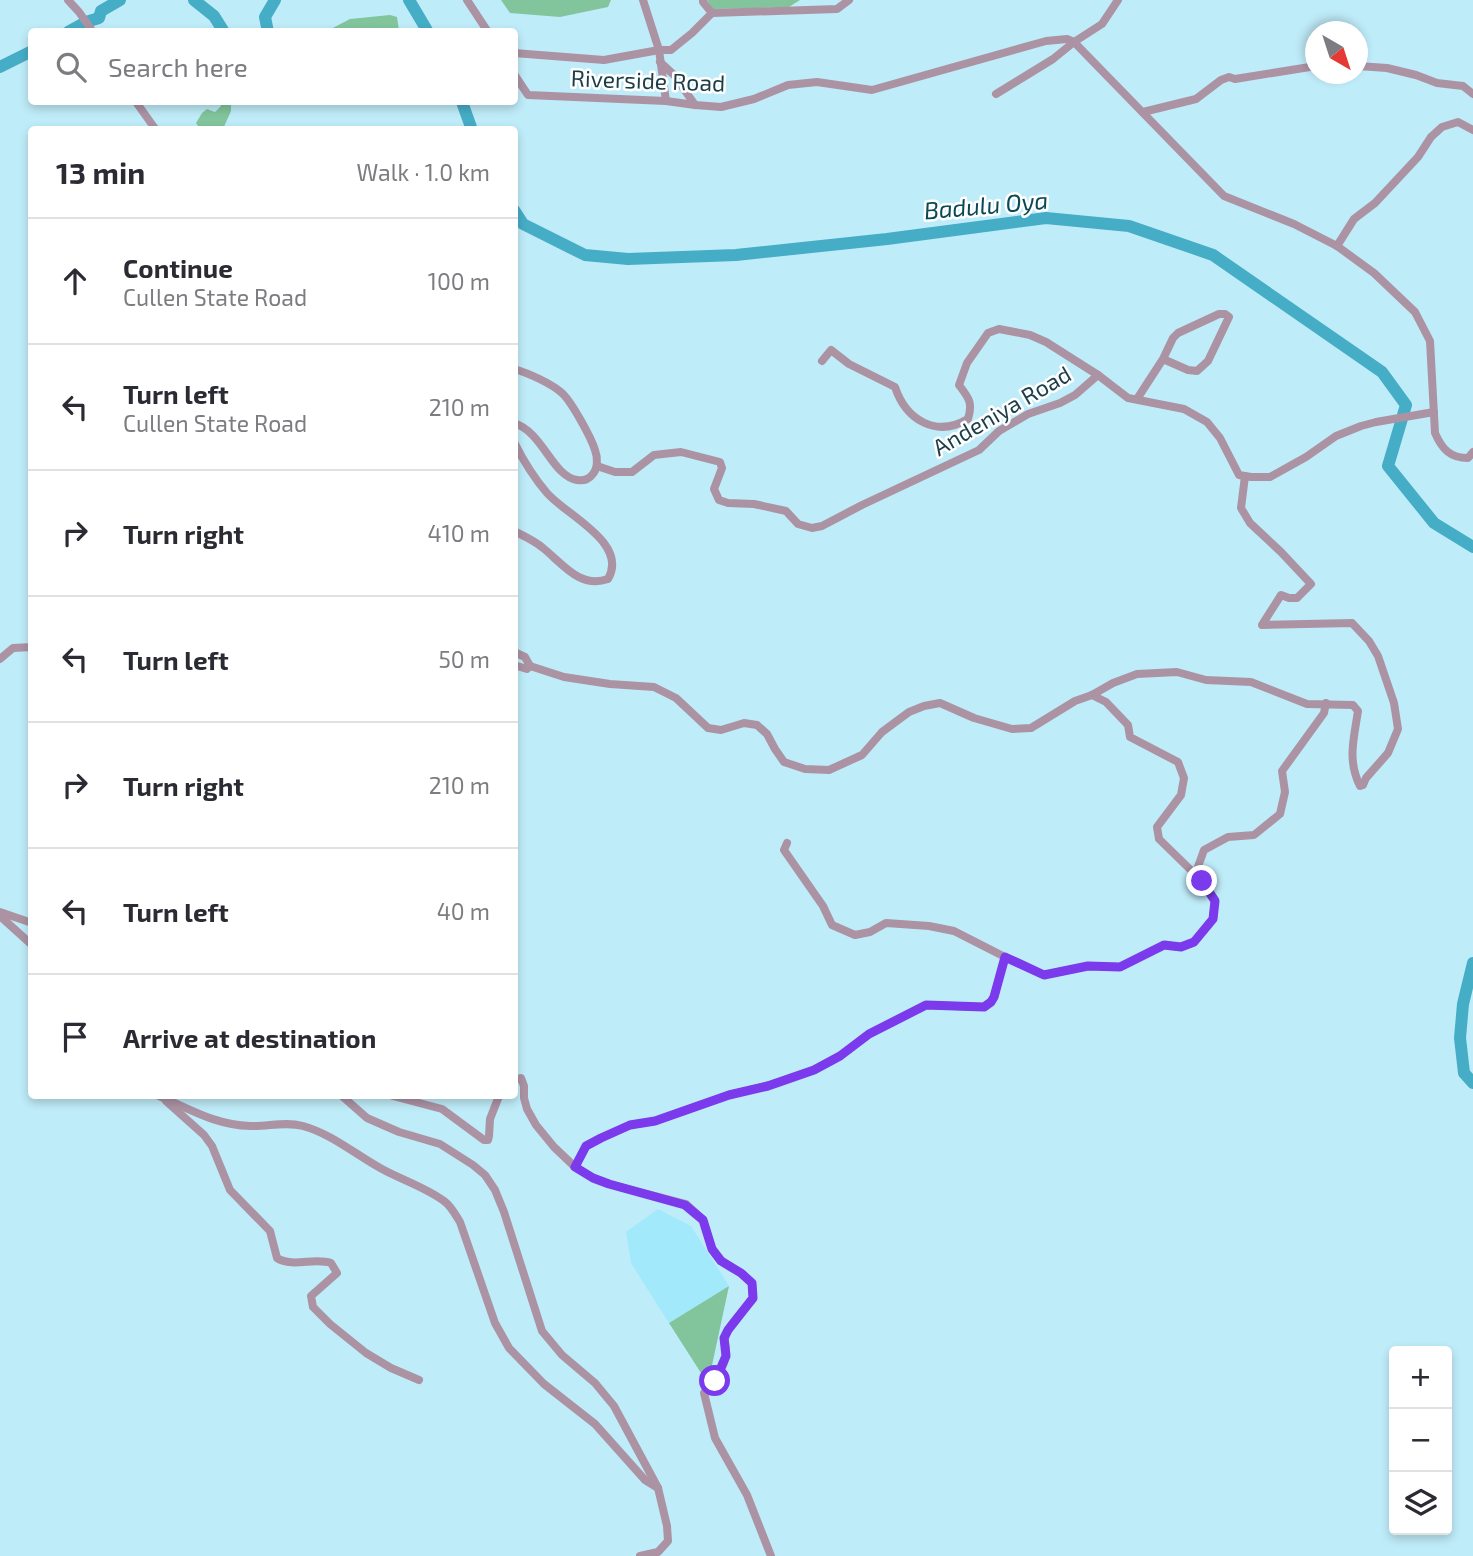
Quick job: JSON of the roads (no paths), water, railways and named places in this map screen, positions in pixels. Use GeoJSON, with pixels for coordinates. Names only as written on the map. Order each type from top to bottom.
{"type":"FeatureCollection","features":[{"type":"Feature","properties":{"kind":"street"},"geometry":{"type":"LineString","coordinates":[[68,0],[90,28]]}},
{"type":"Feature","properties":{"kind":"street"},"geometry":{"type":"LineString","coordinates":[[467,0],[485,28]]}},
{"type":"Feature","properties":{"kind":"street"},"geometry":{"type":"LineString","coordinates":[[643,0],[659,50],[666,101]]}},
{"type":"Feature","properties":{"kind":"street"},"geometry":{"type":"LineString","coordinates":[[703,0],[712,13]]}},
{"type":"Feature","properties":{"kind":"street"},"geometry":{"type":"LineString","coordinates":[[808,0],[808,10]]}},
{"type":"Feature","properties":{"kind":"street"},"geometry":{"type":"LineString","coordinates":[[518,53],[604,60],[671,50],[712,13],[838,9],[849,0]]}},
{"type":"Feature","properties":{"kind":"street"},"geometry":{"type":"LineString","coordinates":[[996,94],[1053,59],[1102,24],[1118,0]]}},
{"type":"Feature","properties":{"kind":"street","name":"Riverside Road"},"geometry":{"type":"LineString","coordinates":[[518,80],[528,95],[666,101],[721,107],[754,99],[788,85],[817,82],[872,90],[1046,41],[1067,39],[1074,42]]}},
{"type":"Feature","properties":{"kind":"street"},"geometry":{"type":"LineString","coordinates":[[1074,42],[1224,196],[1294,224],[1337,246],[1374,274],[1415,313],[1430,341],[1435,433],[1447,453],[1458,458],[1471,456]]}},
{"type":"Feature","properties":{"kind":"street"},"geometry":{"type":"LineString","coordinates":[[660,61],[675,76],[695,105]]}},
{"type":"Feature","properties":{"kind":"street"},"geometry":{"type":"LineString","coordinates":[[1368,67],[1387,68],[1437,83],[1463,86],[1473,94]]}},
{"type":"Feature","properties":{"kind":"street"},"geometry":{"type":"LineString","coordinates":[[1143,112],[1196,99],[1229,77],[1235,79],[1305,68]]}},
{"type":"Feature","properties":{"kind":"street"},"geometry":{"type":"LineString","coordinates":[[138,105],[153,126]]}},
{"type":"Feature","properties":{"kind":"street"},"geometry":{"type":"LineString","coordinates":[[1337,246],[1354,219],[1375,203],[1442,127],[1458,122],[1473,130]]}},
{"type":"Feature","properties":{"kind":"street"},"geometry":{"type":"LineString","coordinates":[[1137,399],[1163,359],[1172,338],[1219,314],[1228,317],[1208,361],[1197,371],[1163,359]]}},
{"type":"Feature","properties":{"kind":"street"},"geometry":{"type":"LineString","coordinates":[[822,361],[831,350],[849,364],[895,387],[899,399],[914,417],[938,428],[957,425],[968,418],[972,408],[959,385],[967,363],[988,333],[999,329],[1030,335],[1046,342],[1098,376]]}},
{"type":"Feature","properties":{"kind":"street"},"geometry":{"type":"LineString","coordinates":[[518,371],[557,388],[565,396],[595,450],[597,466],[594,474],[586,480],[574,480],[560,470],[539,440],[525,427],[518,424]]}},
{"type":"Feature","properties":{"kind":"street","name":"Andeniya Road"},"geometry":{"type":"LineString","coordinates":[[597,466],[615,472],[632,472],[654,455],[681,452],[720,462],[722,468],[714,489],[719,500],[728,503],[754,503],[786,511],[798,524],[812,528],[822,526],[979,450],[999,431],[1028,414],[1075,395],[1098,376],[1128,398],[1184,408],[1207,422],[1220,438],[1239,475],[1245,476]]}},
{"type":"Feature","properties":{"kind":"street"},"geometry":{"type":"LineString","coordinates":[[518,666],[530,666],[564,677],[654,687],[676,698],[708,728],[721,730],[744,723],[757,725],[767,734],[784,762],[805,769],[829,770],[862,755],[882,732],[909,712],[924,706],[940,703],[974,719],[1012,729],[1031,728],[1075,701],[1137,674],[1177,672],[1206,680],[1251,682],[1307,704],[1353,705],[1358,711],[1352,755],[1353,773],[1360,786],[1388,753],[1398,729],[1394,703],[1378,656],[1369,640],[1352,623],[1262,625],[1281,595],[1297,598],[1311,584],[1250,523],[1241,508],[1245,476],[1270,477],[1336,436],[1361,426],[1434,412]]}},
{"type":"Feature","properties":{"kind":"street"},"geometry":{"type":"LineString","coordinates":[[518,449],[548,494],[588,526],[610,551],[613,572],[608,579],[601,582],[587,581],[573,575],[541,546],[518,533]]}},
{"type":"Feature","properties":{"kind":"street"},"geometry":{"type":"LineString","coordinates":[[0,659],[13,648],[28,647]]}},
{"type":"Feature","properties":{"kind":"street"},"geometry":{"type":"LineString","coordinates":[[518,654],[525,657],[530,666]]}},
{"type":"Feature","properties":{"kind":"street"},"geometry":{"type":"LineString","coordinates":[[787,843],[784,850],[823,906],[832,925],[855,934],[870,932],[886,923],[954,931],[1044,975],[1088,966],[1120,967],[1164,945],[1181,947],[1194,942],[1213,919],[1215,901],[1202,881],[1159,839],[1157,827],[1181,795],[1184,778],[1178,762],[1130,737],[1128,725],[1106,702],[1092,695]]}},
{"type":"Feature","properties":{"kind":"street"},"geometry":{"type":"LineString","coordinates":[[1195,875],[1204,850],[1228,837],[1254,835],[1280,814],[1285,792],[1282,771],[1324,713],[1326,703]]}},
{"type":"Feature","properties":{"kind":"street"},"geometry":{"type":"LineString","coordinates":[[0,914],[28,922]]}},
{"type":"Feature","properties":{"kind":"street"},"geometry":{"type":"LineString","coordinates":[[0,914],[28,941]]}},
{"type":"Feature","properties":{"kind":"street"},"geometry":{"type":"LineString","coordinates":[[575,1167],[586,1146],[601,1138],[630,1125],[655,1121],[729,1095],[768,1086],[814,1070],[840,1056],[869,1034],[926,1005],[984,1007],[994,997],[1005,957]]}},
{"type":"Feature","properties":{"kind":"street"},"geometry":{"type":"LineString","coordinates":[[518,1079],[521,1078],[524,1086],[527,1109],[537,1125],[554,1147],[575,1167],[609,1184],[685,1205],[703,1220],[712,1249],[721,1261],[752,1283],[753,1298],[728,1330],[724,1338],[726,1356],[722,1367],[715,1381],[704,1393],[715,1438],[747,1495],[771,1556]]}},
{"type":"Feature","properties":{"kind":"street"},"geometry":{"type":"LineString","coordinates":[[162,1099],[204,1135],[212,1146],[230,1190],[270,1231],[277,1258],[285,1263],[331,1263],[337,1273],[311,1296],[313,1307],[366,1353],[419,1380]]}},
{"type":"Feature","properties":{"kind":"street"},"geometry":{"type":"LineString","coordinates":[[166,1099],[220,1123],[252,1126],[301,1125],[332,1138],[382,1169],[445,1202],[454,1210],[460,1222],[495,1323],[509,1348],[544,1384],[595,1424],[645,1480],[657,1489]]}},
{"type":"Feature","properties":{"kind":"street"},"geometry":{"type":"LineString","coordinates":[[344,1099],[366,1118],[398,1132],[440,1144],[485,1175],[495,1190],[542,1331],[562,1355],[596,1383],[614,1406],[657,1489],[667,1526],[668,1541],[658,1552],[640,1556]]}},
{"type":"Feature","properties":{"kind":"street"},"geometry":{"type":"LineString","coordinates":[[404,1099],[442,1110],[484,1140],[488,1140],[490,1119],[498,1099]]}},
{"type":"Feature","properties":{"kind":"waterway"},"geometry":{"type":"LineString","coordinates":[[75,28],[99,18],[101,11],[120,0]]}},
{"type":"Feature","properties":{"kind":"waterway"},"geometry":{"type":"LineString","coordinates":[[194,0],[214,16],[222,28]]}},
{"type":"Feature","properties":{"kind":"waterway"},"geometry":{"type":"LineString","coordinates":[[267,28],[265,17],[275,0]]}},
{"type":"Feature","properties":{"kind":"waterway","name":"Badulu Oya"},"geometry":{"type":"LineString","coordinates":[[409,0],[426,28]]}},
{"type":"Feature","properties":{"kind":"waterway"},"geometry":{"type":"LineString","coordinates":[[0,67],[28,53]]}},
{"type":"Feature","properties":{"kind":"waterway","name":"Badulu Oya"},"geometry":{"type":"LineString","coordinates":[[463,105],[471,126]]}},
{"type":"Feature","properties":{"kind":"waterway","name":"Badulu Oya"},"geometry":{"type":"LineString","coordinates":[[518,216],[523,224],[585,255],[628,259],[736,255],[1046,218],[1129,226],[1213,255],[1382,372],[1406,405],[1388,466],[1434,523],[1473,547]]}},
{"type":"Feature","properties":{"kind":"waterway","name":"Badulu Oya"},"geometry":{"type":"LineString","coordinates":[[1473,963],[1463,1004],[1460,1038],[1464,1073],[1473,1083]]}}]}
